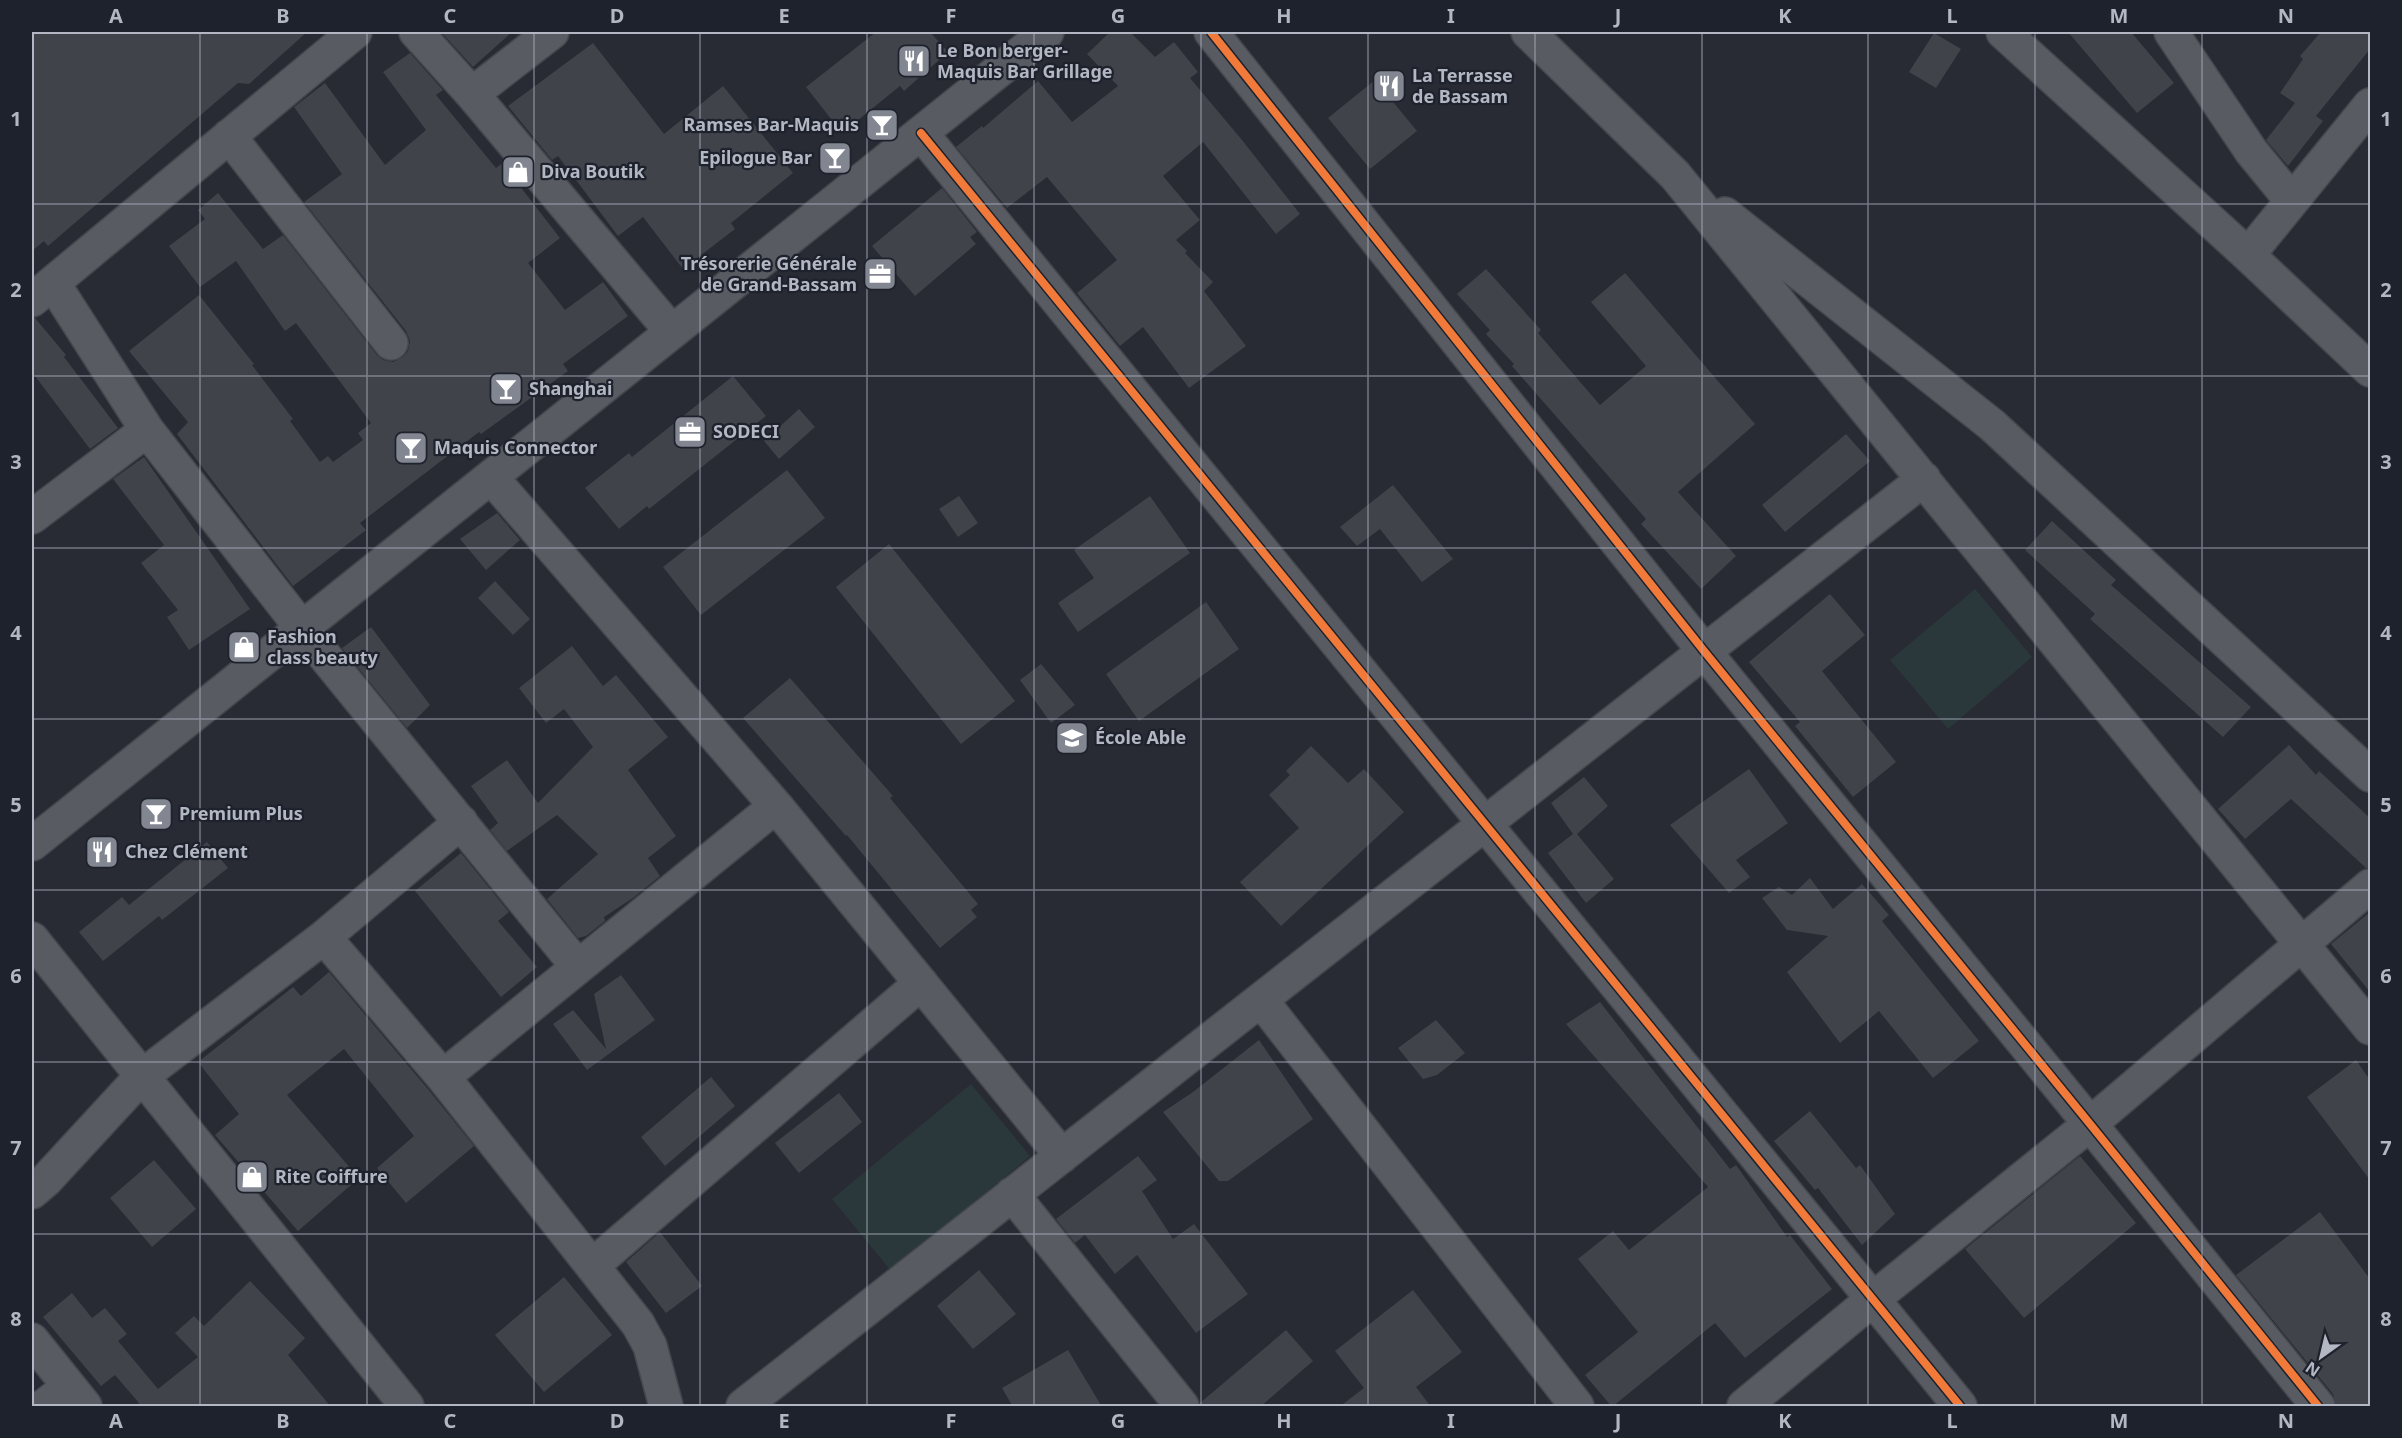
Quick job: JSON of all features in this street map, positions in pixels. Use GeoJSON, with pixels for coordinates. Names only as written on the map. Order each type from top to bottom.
{"type":"FeatureCollection","features":[{"type":"Feature","properties":{"kind":"street"},"geometry":{"type":"LineString","coordinates":[[355,32],[42,291],[301,627],[578,967]]}},
{"type":"Feature","properties":{"kind":"street"},"geometry":{"type":"LineString","coordinates":[[416,32],[472,94],[672,332]]}},
{"type":"Feature","properties":{"kind":"street"},"geometry":{"type":"LineString","coordinates":[[472,94],[552,32]]}},
{"type":"Feature","properties":{"kind":"street"},"geometry":{"type":"LineString","coordinates":[[32,844],[1047,32]]}},
{"type":"Feature","properties":{"kind":"street"},"geometry":{"type":"LineString","coordinates":[[1211,32],[1704,651],[2091,1124],[2318,1407]]}},
{"type":"Feature","properties":{"kind":"street"},"geometry":{"type":"LineString","coordinates":[[1528,32],[1675,175],[1992,425],[2370,775]]}},
{"type":"Feature","properties":{"kind":"street"},"geometry":{"type":"LineString","coordinates":[[2003,32],[2248,255],[2370,370]]}},
{"type":"Feature","properties":{"kind":"street"},"geometry":{"type":"LineString","coordinates":[[2171,32],[2251,151],[2292,201]]}},
{"type":"Feature","properties":{"kind":"street"},"geometry":{"type":"LineString","coordinates":[[2248,255],[2370,105]]}},
{"type":"Feature","properties":{"kind":"street"},"geometry":{"type":"LineString","coordinates":[[921,133],[1960,1407]]}},
{"type":"Feature","properties":{"kind":"street"},"geometry":{"type":"LineString","coordinates":[[230,136],[391,343]]}},
{"type":"Feature","properties":{"kind":"street"},"geometry":{"type":"LineString","coordinates":[[1675,175],[2370,1028]]}},
{"type":"Feature","properties":{"kind":"street"},"geometry":{"type":"LineString","coordinates":[[32,517],[147,430]]}},
{"type":"Feature","properties":{"kind":"street"},"geometry":{"type":"LineString","coordinates":[[490,477],[776,806],[1062,1156]]}},
{"type":"Feature","properties":{"kind":"street"},"geometry":{"type":"LineString","coordinates":[[743,1407],[1924,479]]}},
{"type":"Feature","properties":{"kind":"street"},"geometry":{"type":"LineString","coordinates":[[443,1077],[776,806]]}},
{"type":"Feature","properties":{"kind":"street"},"geometry":{"type":"LineString","coordinates":[[32,1192],[46,1180],[141,1077],[324,937],[461,822]]}},
{"type":"Feature","properties":{"kind":"street"},"geometry":{"type":"LineString","coordinates":[[1744,1407],[1873,1299],[2091,1124],[2370,886]]}},
{"type":"Feature","properties":{"kind":"street"},"geometry":{"type":"LineString","coordinates":[[324,937],[443,1077],[638,1324],[650,1346],[666,1407]]}},
{"type":"Feature","properties":{"kind":"street"},"geometry":{"type":"LineString","coordinates":[[32,939],[406,1407]]}},
{"type":"Feature","properties":{"kind":"street"},"geometry":{"type":"LineString","coordinates":[[592,1266],[921,983]]}},
{"type":"Feature","properties":{"kind":"street"},"geometry":{"type":"LineString","coordinates":[[1261,1000],[1578,1407]]}},
{"type":"Feature","properties":{"kind":"street"},"geometry":{"type":"LineString","coordinates":[[1012,1194],[1182,1407]]}},
{"type":"Feature","properties":{"kind":"street"},"geometry":{"type":"LineString","coordinates":[[32,1340],[66,1400]]}},
{"type":"Feature","properties":{"kind":"shaded area"},"geometry":{"type":"Polygon","coordinates":[[[1975,589],[2032,657],[1948,729],[1890,660],[1975,589]]]}},
{"type":"Feature","properties":{"kind":"shaded area"},"geometry":{"type":"Polygon","coordinates":[[[971,1084],[1030,1156],[891,1271],[832,1199],[971,1084]]]}},
{"type":"Feature","properties":{"kind":"building"},"geometry":{"type":"Polygon","coordinates":[[[32,32],[307,32],[249,84],[238,83],[48,246],[44,241],[32,251],[32,32]]]}},
{"type":"Feature","properties":{"kind":"building"},"geometry":{"type":"Polygon","coordinates":[[[441,32],[512,32],[473,67],[441,32]]]}},
{"type":"Feature","properties":{"kind":"building"},"geometry":{"type":"Polygon","coordinates":[[[876,32],[930,32],[948,52],[904,91],[900,86],[842,133],[806,87],[876,32]]]}},
{"type":"Feature","properties":{"kind":"building"},"geometry":{"type":"Polygon","coordinates":[[[1110,32],[1130,32],[1155,57],[1174,42],[1198,72],[1190,78],[1300,214],[1276,234],[1203,142],[1163,176],[1200,220],[1176,240],[1187,251],[1185,253],[1213,282],[1204,291],[1246,346],[1189,388],[1143,327],[1120,346],[1077,293],[1117,260],[1047,177],[1007,208],[956,147],[982,126],[983,128],[1038,81],[1072,122],[1118,86],[1087,54],[1110,32]]]}},
{"type":"Feature","properties":{"kind":"building"},"geometry":{"type":"Polygon","coordinates":[[[2068,32],[2131,32],[2174,83],[2137,113],[2068,32]]]}},
{"type":"Feature","properties":{"kind":"building"},"geometry":{"type":"Polygon","coordinates":[[[2321,32],[2370,32],[2370,49],[2316,116],[2323,121],[2288,166],[2266,140],[2295,103],[2280,93],[2303,59],[2300,56],[2321,32]]]}},
{"type":"Feature","properties":{"kind":"building"},"geometry":{"type":"Polygon","coordinates":[[[1934,33],[1961,49],[1936,88],[1909,72],[1934,33]]]}},
{"type":"Feature","properties":{"kind":"building"},"geometry":{"type":"Polygon","coordinates":[[[593,43],[664,134],[723,86],[793,173],[731,223],[735,229],[683,269],[643,217],[618,236],[558,156],[552,160],[508,106],[593,43]]]}},
{"type":"Feature","properties":{"kind":"building"},"geometry":{"type":"Polygon","coordinates":[[[410,53],[443,90],[436,95],[496,168],[504,162],[522,183],[519,185],[560,238],[528,263],[565,310],[603,282],[628,316],[563,364],[568,371],[481,434],[479,432],[360,523],[366,530],[293,586],[177,434],[188,422],[129,351],[199,295],[254,364],[252,365],[293,419],[290,421],[320,462],[328,456],[333,462],[363,440],[358,433],[371,423],[296,323],[285,331],[236,261],[200,287],[169,246],[205,219],[198,210],[218,193],[263,249],[283,235],[377,355],[383,360],[393,362],[403,357],[408,351],[410,341],[406,331],[304,202],[342,174],[294,107],[325,83],[385,165],[426,130],[383,72],[410,53]]]}},
{"type":"Feature","properties":{"kind":"building"},"geometry":{"type":"Polygon","coordinates":[[[1375,80],[1417,131],[1370,169],[1328,118],[1375,80]]]}},
{"type":"Feature","properties":{"kind":"building"},"geometry":{"type":"Polygon","coordinates":[[[942,188],[977,232],[970,237],[976,244],[915,296],[872,246],[942,188]]]}},
{"type":"Feature","properties":{"kind":"building"},"geometry":{"type":"Polygon","coordinates":[[[1486,269],[1541,330],[1538,333],[1600,405],[1646,366],[1591,302],[1625,273],[1755,424],[1678,492],[1736,556],[1701,589],[1641,524],[1646,519],[1512,366],[1514,364],[1486,334],[1490,330],[1457,294],[1486,269]]]}},
{"type":"Feature","properties":{"kind":"building"},"geometry":{"type":"Polygon","coordinates":[[[32,318],[35,318],[66,355],[64,357],[118,428],[90,449],[32,372],[32,318]]]}},
{"type":"Feature","properties":{"kind":"building"},"geometry":{"type":"Polygon","coordinates":[[[733,376],[766,416],[649,509],[647,506],[619,529],[585,488],[629,453],[632,457],[733,376]]]}},
{"type":"Feature","properties":{"kind":"building"},"geometry":{"type":"Polygon","coordinates":[[[799,409],[815,427],[779,459],[764,441],[799,409]]]}},
{"type":"Feature","properties":{"kind":"building"},"geometry":{"type":"Polygon","coordinates":[[[1846,434],[1870,461],[1785,532],[1762,505],[1846,434]]]}},
{"type":"Feature","properties":{"kind":"building"},"geometry":{"type":"Polygon","coordinates":[[[144,457],[250,609],[189,650],[167,617],[178,610],[141,563],[164,545],[113,479],[144,457]]]}},
{"type":"Feature","properties":{"kind":"building"},"geometry":{"type":"Polygon","coordinates":[[[787,470],[825,518],[701,615],[663,567],[787,470]]]}},
{"type":"Feature","properties":{"kind":"building"},"geometry":{"type":"Polygon","coordinates":[[[1393,485],[1453,559],[1422,582],[1380,529],[1357,546],[1340,527],[1393,485]]]}},
{"type":"Feature","properties":{"kind":"building"},"geometry":{"type":"Polygon","coordinates":[[[959,496],[978,523],[958,537],[939,509],[959,496]]]}},
{"type":"Feature","properties":{"kind":"building"},"geometry":{"type":"Polygon","coordinates":[[[1150,496],[1190,553],[1078,632],[1058,603],[1094,578],[1074,550],[1150,496]]]}},
{"type":"Feature","properties":{"kind":"building"},"geometry":{"type":"Polygon","coordinates":[[[497,513],[520,540],[486,570],[460,539],[497,513]]]}},
{"type":"Feature","properties":{"kind":"building"},"geometry":{"type":"Polygon","coordinates":[[[2052,521],[2116,580],[2111,585],[2251,707],[2223,737],[2090,619],[2095,614],[2025,550],[2052,521]]]}},
{"type":"Feature","properties":{"kind":"building"},"geometry":{"type":"Polygon","coordinates":[[[889,544],[1015,701],[961,744],[836,587],[889,544]]]}},
{"type":"Feature","properties":{"kind":"building"},"geometry":{"type":"Polygon","coordinates":[[[495,581],[530,619],[513,635],[478,598],[495,581]]]}},
{"type":"Feature","properties":{"kind":"building"},"geometry":{"type":"Polygon","coordinates":[[[1830,594],[1865,635],[1822,671],[1896,762],[1853,797],[1795,726],[1800,722],[1749,662],[1830,594]]]}},
{"type":"Feature","properties":{"kind":"building"},"geometry":{"type":"Polygon","coordinates":[[[1206,602],[1239,649],[1139,721],[1106,674],[1206,602]]]}},
{"type":"Feature","properties":{"kind":"building"},"geometry":{"type":"Polygon","coordinates":[[[371,627],[430,705],[407,728],[342,648],[371,627]]]}},
{"type":"Feature","properties":{"kind":"building"},"geometry":{"type":"Polygon","coordinates":[[[572,646],[603,686],[616,675],[668,737],[628,770],[676,836],[648,858],[660,876],[633,898],[604,917],[605,921],[586,936],[578,938],[547,899],[598,854],[557,815],[507,851],[490,830],[498,823],[471,786],[507,760],[538,803],[593,747],[564,709],[546,723],[519,688],[572,646]]]}},
{"type":"Feature","properties":{"kind":"building"},"geometry":{"type":"Polygon","coordinates":[[[1041,664],[1075,705],[1051,723],[1020,680],[1041,664]]]}},
{"type":"Feature","properties":{"kind":"building"},"geometry":{"type":"Polygon","coordinates":[[[790,678],[893,796],[890,798],[978,904],[971,910],[977,917],[940,948],[847,835],[743,718],[790,678]]]}},
{"type":"Feature","properties":{"kind":"building"},"geometry":{"type":"Polygon","coordinates":[[[2289,745],[2316,775],[2319,771],[2370,818],[2370,868],[2366,868],[2291,799],[2245,839],[2218,809],[2289,745]]]}},
{"type":"Feature","properties":{"kind":"building"},"geometry":{"type":"Polygon","coordinates":[[[1311,746],[1348,783],[1364,769],[1404,812],[1281,926],[1240,882],[1299,828],[1269,795],[1290,775],[1286,771],[1311,746]]]}},
{"type":"Feature","properties":{"kind":"building"},"geometry":{"type":"Polygon","coordinates":[[[1749,769],[1788,823],[1736,860],[1750,877],[1729,893],[1670,825],[1749,769]]]}},
{"type":"Feature","properties":{"kind":"building"},"geometry":{"type":"Polygon","coordinates":[[[1584,777],[1608,806],[1577,834],[1614,879],[1586,903],[1548,853],[1573,834],[1551,803],[1584,777]]]}},
{"type":"Feature","properties":{"kind":"building"},"geometry":{"type":"Polygon","coordinates":[[[207,842],[228,868],[162,920],[159,916],[103,961],[79,932],[122,897],[129,905],[207,842]]]}},
{"type":"Feature","properties":{"kind":"building"},"geometry":{"type":"Polygon","coordinates":[[[461,853],[509,912],[498,921],[537,967],[501,997],[415,891],[461,853]]]}},
{"type":"Feature","properties":{"kind":"building"},"geometry":{"type":"Polygon","coordinates":[[[1810,878],[1833,909],[1862,884],[1889,915],[1882,921],[1979,1041],[1933,1078],[1879,1011],[1840,1043],[1787,972],[1828,936],[1787,930],[1762,898],[1779,887],[1792,895],[1810,878]]]}},
{"type":"Feature","properties":{"kind":"building"},"geometry":{"type":"Polygon","coordinates":[[[2370,912],[2370,992],[2331,944],[2370,912]]]}},
{"type":"Feature","properties":{"kind":"building"},"geometry":{"type":"Polygon","coordinates":[[[329,972],[474,1146],[406,1203],[377,1168],[414,1136],[344,1049],[287,1095],[359,1178],[298,1231],[215,1135],[239,1114],[198,1062],[293,987],[301,996],[329,972]]]}},
{"type":"Feature","properties":{"kind":"building"},"geometry":{"type":"Polygon","coordinates":[[[621,975],[655,1020],[587,1070],[553,1024],[573,1010],[606,1049],[594,994],[621,975]]]}},
{"type":"Feature","properties":{"kind":"building"},"geometry":{"type":"Polygon","coordinates":[[[1600,1002],[1730,1169],[1736,1165],[1787,1237],[1790,1235],[1832,1289],[1745,1358],[1715,1323],[1612,1407],[1585,1375],[1638,1332],[1578,1259],[1613,1231],[1629,1250],[1708,1187],[1566,1024],[1600,1002]]]}},
{"type":"Feature","properties":{"kind":"building"},"geometry":{"type":"Polygon","coordinates":[[[1436,1020],[1465,1053],[1437,1075],[1423,1079],[1398,1048],[1436,1020]]]}},
{"type":"Feature","properties":{"kind":"building"},"geometry":{"type":"Polygon","coordinates":[[[1259,1040],[1313,1119],[1228,1181],[1219,1181],[1163,1112],[1193,1092],[1259,1040]]]}},
{"type":"Feature","properties":{"kind":"building"},"geometry":{"type":"Polygon","coordinates":[[[2356,1060],[2370,1080],[2370,1180],[2307,1097],[2356,1060]]]}},
{"type":"Feature","properties":{"kind":"building"},"geometry":{"type":"Polygon","coordinates":[[[711,1077],[735,1106],[665,1166],[641,1137],[711,1077]]]}},
{"type":"Feature","properties":{"kind":"building"},"geometry":{"type":"Polygon","coordinates":[[[839,1093],[862,1122],[799,1173],[775,1143],[839,1093]]]}},
{"type":"Feature","properties":{"kind":"building"},"geometry":{"type":"Polygon","coordinates":[[[1810,1111],[1856,1168],[1860,1165],[1895,1214],[1862,1245],[1818,1188],[1815,1190],[1774,1141],[1810,1111]]]}},
{"type":"Feature","properties":{"kind":"building"},"geometry":{"type":"Polygon","coordinates":[[[1138,1156],[1157,1180],[1142,1191],[1173,1239],[1194,1224],[1248,1294],[1196,1333],[1137,1255],[1115,1274],[1085,1235],[1075,1243],[1056,1219],[1138,1156]]]}},
{"type":"Feature","properties":{"kind":"building"},"geometry":{"type":"Polygon","coordinates":[[[2080,1156],[2136,1223],[2024,1318],[1965,1249],[2080,1156]]]}},
{"type":"Feature","properties":{"kind":"building"},"geometry":{"type":"Polygon","coordinates":[[[154,1160],[196,1209],[152,1247],[110,1198],[154,1160]]]}},
{"type":"Feature","properties":{"kind":"building"},"geometry":{"type":"Polygon","coordinates":[[[2320,1212],[2370,1279],[2370,1407],[2336,1407],[2333,1394],[2236,1275],[2320,1212]]]}},
{"type":"Feature","properties":{"kind":"building"},"geometry":{"type":"Polygon","coordinates":[[[660,1232],[702,1286],[666,1313],[626,1262],[660,1232]]]}},
{"type":"Feature","properties":{"kind":"building"},"geometry":{"type":"Polygon","coordinates":[[[979,1270],[1016,1314],[973,1349],[937,1306],[979,1270]]]}},
{"type":"Feature","properties":{"kind":"building"},"geometry":{"type":"Polygon","coordinates":[[[564,1277],[612,1335],[544,1392],[495,1335],[564,1277]]]}},
{"type":"Feature","properties":{"kind":"building"},"geometry":{"type":"Polygon","coordinates":[[[250,1281],[305,1338],[288,1355],[331,1407],[135,1407],[139,1403],[115,1375],[101,1386],[43,1317],[72,1293],[92,1318],[105,1308],[127,1334],[118,1341],[158,1389],[198,1357],[175,1333],[194,1316],[204,1326],[250,1281]]]}},
{"type":"Feature","properties":{"kind":"building"},"geometry":{"type":"Polygon","coordinates":[[[1413,1290],[1462,1352],[1416,1387],[1431,1407],[1339,1407],[1364,1388],[1335,1351],[1413,1290]]]}},
{"type":"Feature","properties":{"kind":"building"},"geometry":{"type":"Polygon","coordinates":[[[1286,1330],[1313,1361],[1260,1407],[1200,1407],[1200,1403],[1286,1330]]]}},
{"type":"Feature","properties":{"kind":"building"},"geometry":{"type":"Polygon","coordinates":[[[1068,1350],[1102,1407],[1013,1407],[1002,1388],[1068,1350]]]}},
{"type":"Feature","properties":{"kind":"cycle path"},"geometry":{"type":"LineString","coordinates":[[1211,32],[1704,651],[2318,1406]]}},
{"type":"Feature","properties":{"kind":"cycle path"},"geometry":{"type":"LineString","coordinates":[[921,133],[1960,1406]]}},
{"type":"Feature","properties":{"kind":"place","name":"Le Bon berger- Maquis Bar Grillage"},"geometry":{"type":"Point","coordinates":[914,61]}},
{"type":"Feature","properties":{"kind":"place","name":"La Terrasse de Bassam"},"geometry":{"type":"Point","coordinates":[1389,86]}},
{"type":"Feature","properties":{"kind":"place","name":"Ramses Bar-Maquis"},"geometry":{"type":"Point","coordinates":[882,125]}},
{"type":"Feature","properties":{"kind":"place","name":"Epilogue Bar"},"geometry":{"type":"Point","coordinates":[835,158]}},
{"type":"Feature","properties":{"kind":"place","name":"Diva Boutik"},"geometry":{"type":"Point","coordinates":[518,172]}},
{"type":"Feature","properties":{"kind":"place","name":"Trésorerie Générale de Grand-Bassam"},"geometry":{"type":"Point","coordinates":[880,274]}},
{"type":"Feature","properties":{"kind":"place","name":"Shanghai"},"geometry":{"type":"Point","coordinates":[506,389]}},
{"type":"Feature","properties":{"kind":"place","name":"SODECI"},"geometry":{"type":"Point","coordinates":[690,432]}},
{"type":"Feature","properties":{"kind":"place","name":"Maquis Connector"},"geometry":{"type":"Point","coordinates":[411,448]}},
{"type":"Feature","properties":{"kind":"place","name":"Fashion class beauty"},"geometry":{"type":"Point","coordinates":[244,647]}},
{"type":"Feature","properties":{"kind":"place","name":"École Able"},"geometry":{"type":"Point","coordinates":[1072,738]}},
{"type":"Feature","properties":{"kind":"place","name":"Premium Plus"},"geometry":{"type":"Point","coordinates":[156,814]}},
{"type":"Feature","properties":{"kind":"place","name":"Chez Clément"},"geometry":{"type":"Point","coordinates":[102,852]}},
{"type":"Feature","properties":{"kind":"place","name":"Rite Coiffure"},"geometry":{"type":"Point","coordinates":[252,1177]}}]}
